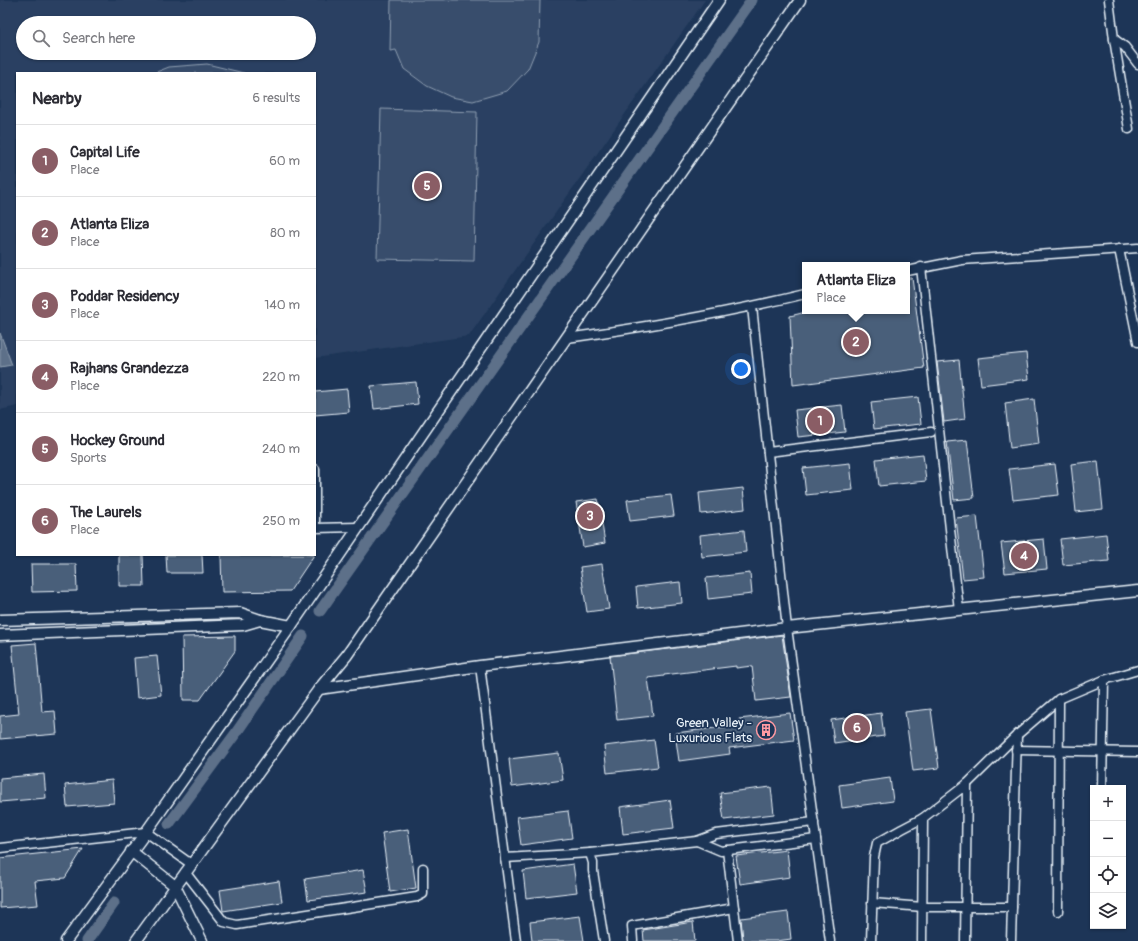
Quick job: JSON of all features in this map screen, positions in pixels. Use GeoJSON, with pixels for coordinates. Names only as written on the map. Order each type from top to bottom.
{"type":"FeatureCollection","features":[{"type":"Feature","properties":{"kind":"street"},"geometry":{"type":"LineString","coordinates":[[66,941],[131,850],[146,832],[291,626],[719,0]]}},
{"type":"Feature","properties":{"kind":"street"},"geometry":{"type":"LineString","coordinates":[[136,941],[319,689],[347,655],[800,0]]}},
{"type":"Feature","properties":{"kind":"street"},"geometry":{"type":"LineString","coordinates":[[1109,0],[1129,129]]}},
{"type":"Feature","properties":{"kind":"street"},"geometry":{"type":"LineString","coordinates":[[1114,39],[1125,47],[1138,64]]}},
{"type":"Feature","properties":{"kind":"street"},"geometry":{"type":"LineString","coordinates":[[910,270],[962,260],[1138,248]]}},
{"type":"Feature","properties":{"kind":"street"},"geometry":{"type":"LineString","coordinates":[[1119,249],[1138,342]]}},
{"type":"Feature","properties":{"kind":"street"},"geometry":{"type":"LineString","coordinates":[[921,268],[960,610]]}},
{"type":"Feature","properties":{"kind":"street"},"geometry":{"type":"LineString","coordinates":[[567,338],[752,307],[802,295]]}},
{"type":"Feature","properties":{"kind":"street"},"geometry":{"type":"LineString","coordinates":[[752,307],[787,628],[830,941]]}},
{"type":"Feature","properties":{"kind":"street"},"geometry":{"type":"LineString","coordinates":[[768,452],[931,432]]}},
{"type":"Feature","properties":{"kind":"street"},"geometry":{"type":"LineString","coordinates":[[316,528],[358,528]]}},
{"type":"Feature","properties":{"kind":"street"},"geometry":{"type":"LineString","coordinates":[[319,689],[480,666],[787,628],[1138,591]]}},
{"type":"Feature","properties":{"kind":"street"},"geometry":{"type":"LineString","coordinates":[[0,620],[240,613],[260,620],[291,626]]}},
{"type":"Feature","properties":{"kind":"street"},"geometry":{"type":"LineString","coordinates":[[0,635],[243,626],[260,620]]}},
{"type":"Feature","properties":{"kind":"street"},"geometry":{"type":"LineString","coordinates":[[480,666],[516,941]]}},
{"type":"Feature","properties":{"kind":"street"},"geometry":{"type":"LineString","coordinates":[[871,941],[875,850],[877,843],[923,818],[968,784],[1017,735],[1059,699],[1104,680],[1138,670]]}},
{"type":"Feature","properties":{"kind":"street"},"geometry":{"type":"LineString","coordinates":[[1102,785],[1104,680]]}},
{"type":"Feature","properties":{"kind":"street"},"geometry":{"type":"LineString","coordinates":[[1058,911],[1059,699]]}},
{"type":"Feature","properties":{"kind":"street"},"geometry":{"type":"LineString","coordinates":[[1011,941],[1017,735]]}},
{"type":"Feature","properties":{"kind":"street"},"geometry":{"type":"LineString","coordinates":[[1016,750],[1138,752]]}},
{"type":"Feature","properties":{"kind":"street"},"geometry":{"type":"LineString","coordinates":[[965,941],[964,907],[968,784]]}},
{"type":"Feature","properties":{"kind":"street"},"geometry":{"type":"LineString","coordinates":[[922,941],[923,818]]}},
{"type":"Feature","properties":{"kind":"street"},"geometry":{"type":"LineString","coordinates":[[505,858],[590,853],[697,841],[716,834],[814,822]]}},
{"type":"Feature","properties":{"kind":"street"},"geometry":{"type":"LineString","coordinates":[[0,848],[146,832],[188,868],[224,922],[237,925],[417,897],[423,894],[424,868]]}},
{"type":"Feature","properties":{"kind":"street"},"geometry":{"type":"LineString","coordinates":[[697,841],[721,851],[816,839]]}},
{"type":"Feature","properties":{"kind":"street"},"geometry":{"type":"LineString","coordinates":[[131,850],[175,886],[202,941]]}},
{"type":"Feature","properties":{"kind":"street"},"geometry":{"type":"LineString","coordinates":[[727,850],[738,941]]}},
{"type":"Feature","properties":{"kind":"street"},"geometry":{"type":"LineString","coordinates":[[590,853],[593,864],[604,941]]}},
{"type":"Feature","properties":{"kind":"street"},"geometry":{"type":"LineString","coordinates":[[872,904],[922,907],[1012,907]]}},
{"type":"Feature","properties":{"kind":"street"},"geometry":{"type":"LineString","coordinates":[[634,941],[632,926],[734,908]]}},
{"type":"Feature","properties":{"kind":"shaded area"},"geometry":{"type":"Polygon","coordinates":[[[0,0],[705,0],[469,336],[316,358],[316,72],[16,72],[16,406],[0,410],[0,0]]]}},
{"type":"Feature","properties":{"kind":"shaded area"},"geometry":{"type":"Polygon","coordinates":[[[391,0],[540,0],[539,42],[528,69],[507,91],[473,101],[451,97],[427,86],[404,69],[396,50],[390,51],[391,0]]]}},
{"type":"Feature","properties":{"kind":"shaded area"},"geometry":{"type":"Polygon","coordinates":[[[207,64],[240,72],[156,72],[169,67],[207,64]]]}},
{"type":"Feature","properties":{"kind":"shaded area"},"geometry":{"type":"Polygon","coordinates":[[[381,109],[477,112],[474,261],[377,259],[381,109]]]}},
{"type":"Feature","properties":{"kind":"shaded area"},"geometry":{"type":"Polygon","coordinates":[[[0,333],[12,365],[0,367],[0,333]]]}},
{"type":"Feature","properties":{"kind":"building"},"geometry":{"type":"Polygon","coordinates":[[[910,278],[912,278],[924,368],[793,385],[790,316],[802,313],[910,314],[910,278]]]}},
{"type":"Feature","properties":{"kind":"building"},"geometry":{"type":"Polygon","coordinates":[[[1026,353],[1029,379],[981,385],[978,358],[1026,353]]]}},
{"type":"Feature","properties":{"kind":"building"},"geometry":{"type":"Polygon","coordinates":[[[959,360],[965,419],[944,422],[937,362],[959,360]]]}},
{"type":"Feature","properties":{"kind":"building"},"geometry":{"type":"Polygon","coordinates":[[[416,382],[418,404],[374,409],[371,386],[416,382]]]}},
{"type":"Feature","properties":{"kind":"building"},"geometry":{"type":"Polygon","coordinates":[[[347,389],[349,412],[316,415],[316,392],[347,389]]]}},
{"type":"Feature","properties":{"kind":"building"},"geometry":{"type":"Polygon","coordinates":[[[918,397],[921,424],[874,429],[871,402],[918,397]]]}},
{"type":"Feature","properties":{"kind":"building"},"geometry":{"type":"Polygon","coordinates":[[[1034,399],[1039,444],[1010,448],[1005,403],[1034,399]]]}},
{"type":"Feature","properties":{"kind":"building"},"geometry":{"type":"Polygon","coordinates":[[[842,405],[845,432],[798,437],[795,410],[842,405]]]}},
{"type":"Feature","properties":{"kind":"building"},"geometry":{"type":"Polygon","coordinates":[[[967,440],[974,498],[954,500],[947,442],[967,440]]]}},
{"type":"Feature","properties":{"kind":"building"},"geometry":{"type":"Polygon","coordinates":[[[923,454],[926,481],[879,486],[876,459],[923,454]]]}},
{"type":"Feature","properties":{"kind":"building"},"geometry":{"type":"Polygon","coordinates":[[[1098,461],[1103,509],[1076,512],[1071,464],[1098,461]]]}},
{"type":"Feature","properties":{"kind":"building"},"geometry":{"type":"Polygon","coordinates":[[[850,463],[853,490],[806,495],[803,468],[850,463]]]}},
{"type":"Feature","properties":{"kind":"building"},"geometry":{"type":"Polygon","coordinates":[[[1055,464],[1059,495],[1013,500],[1009,469],[1055,464]]]}},
{"type":"Feature","properties":{"kind":"building"},"geometry":{"type":"Polygon","coordinates":[[[743,488],[745,509],[701,514],[699,493],[743,488]]]}},
{"type":"Feature","properties":{"kind":"building"},"geometry":{"type":"Polygon","coordinates":[[[671,495],[674,516],[630,521],[627,500],[671,495]]]}},
{"type":"Feature","properties":{"kind":"building"},"geometry":{"type":"Polygon","coordinates":[[[598,499],[605,543],[583,547],[576,502],[598,499]]]}},
{"type":"Feature","properties":{"kind":"building"},"geometry":{"type":"Polygon","coordinates":[[[977,516],[984,577],[963,579],[956,518],[977,516]]]}},
{"type":"Feature","properties":{"kind":"building"},"geometry":{"type":"Polygon","coordinates":[[[744,530],[746,552],[702,557],[700,535],[744,530]]]}},
{"type":"Feature","properties":{"kind":"building"},"geometry":{"type":"Polygon","coordinates":[[[1106,534],[1109,561],[1063,565],[1060,539],[1106,534]]]}},
{"type":"Feature","properties":{"kind":"building"},"geometry":{"type":"Polygon","coordinates":[[[1044,539],[1047,569],[1005,573],[1001,543],[1044,539]]]}},
{"type":"Feature","properties":{"kind":"building"},"geometry":{"type":"Polygon","coordinates":[[[119,556],[143,556],[144,586],[119,586],[119,556]]]}},
{"type":"Feature","properties":{"kind":"building"},"geometry":{"type":"Polygon","coordinates":[[[166,556],[202,556],[203,573],[167,573],[166,556]]]}},
{"type":"Feature","properties":{"kind":"building"},"geometry":{"type":"Polygon","coordinates":[[[221,556],[313,556],[290,591],[222,592],[221,556]]]}},
{"type":"Feature","properties":{"kind":"building"},"geometry":{"type":"Polygon","coordinates":[[[31,564],[76,564],[77,591],[32,592],[31,564]]]}},
{"type":"Feature","properties":{"kind":"building"},"geometry":{"type":"Polygon","coordinates":[[[602,564],[609,609],[587,612],[580,567],[602,564]]]}},
{"type":"Feature","properties":{"kind":"building"},"geometry":{"type":"Polygon","coordinates":[[[750,573],[752,594],[708,599],[706,578],[750,573]]]}},
{"type":"Feature","properties":{"kind":"building"},"geometry":{"type":"Polygon","coordinates":[[[680,582],[682,603],[638,608],[636,587],[680,582]]]}},
{"type":"Feature","properties":{"kind":"building"},"geometry":{"type":"Polygon","coordinates":[[[782,635],[791,697],[756,701],[752,666],[736,668],[736,666],[664,675],[648,678],[653,716],[617,720],[610,656],[782,635]]]}},
{"type":"Feature","properties":{"kind":"building"},"geometry":{"type":"Polygon","coordinates":[[[235,636],[235,651],[200,700],[183,700],[182,637],[235,636]]]}},
{"type":"Feature","properties":{"kind":"building"},"geometry":{"type":"Polygon","coordinates":[[[36,643],[42,712],[55,711],[57,734],[0,739],[0,716],[19,714],[12,645],[36,643]]]}},
{"type":"Feature","properties":{"kind":"building"},"geometry":{"type":"Polygon","coordinates":[[[157,656],[161,695],[137,698],[134,658],[157,656]]]}},
{"type":"Feature","properties":{"kind":"building"},"geometry":{"type":"Polygon","coordinates":[[[931,709],[939,768],[913,771],[905,712],[931,709]]]}},
{"type":"Feature","properties":{"kind":"building"},"geometry":{"type":"Polygon","coordinates":[[[790,713],[794,740],[729,748],[730,754],[679,761],[675,733],[740,725],[739,719],[790,713]]]}},
{"type":"Feature","properties":{"kind":"building"},"geometry":{"type":"Polygon","coordinates":[[[881,713],[884,736],[834,743],[831,720],[881,713]]]}},
{"type":"Feature","properties":{"kind":"building"},"geometry":{"type":"Polygon","coordinates":[[[654,740],[658,767],[607,773],[604,746],[654,740]]]}},
{"type":"Feature","properties":{"kind":"building"},"geometry":{"type":"Polygon","coordinates":[[[559,753],[563,780],[512,787],[509,759],[559,753]]]}},
{"type":"Feature","properties":{"kind":"building"},"geometry":{"type":"Polygon","coordinates":[[[44,774],[46,798],[0,802],[0,778],[44,774]]]}},
{"type":"Feature","properties":{"kind":"building"},"geometry":{"type":"Polygon","coordinates":[[[890,778],[893,801],[842,808],[839,785],[890,778]]]}},
{"type":"Feature","properties":{"kind":"building"},"geometry":{"type":"Polygon","coordinates":[[[112,780],[114,803],[67,807],[65,785],[112,780]]]}},
{"type":"Feature","properties":{"kind":"building"},"geometry":{"type":"Polygon","coordinates":[[[771,787],[774,814],[724,820],[720,793],[771,787]]]}},
{"type":"Feature","properties":{"kind":"building"},"geometry":{"type":"Polygon","coordinates":[[[670,800],[674,828],[623,834],[620,807],[670,800]]]}},
{"type":"Feature","properties":{"kind":"building"},"geometry":{"type":"Polygon","coordinates":[[[568,811],[572,838],[521,845],[517,817],[568,811]]]}},
{"type":"Feature","properties":{"kind":"building"},"geometry":{"type":"Polygon","coordinates":[[[408,829],[416,888],[390,892],[382,833],[408,829]]]}},
{"type":"Feature","properties":{"kind":"building"},"geometry":{"type":"Polygon","coordinates":[[[83,849],[65,878],[35,881],[38,905],[0,908],[0,858],[83,849]]]}},
{"type":"Feature","properties":{"kind":"building"},"geometry":{"type":"Polygon","coordinates":[[[787,850],[790,877],[740,884],[736,856],[787,850]]]}},
{"type":"Feature","properties":{"kind":"building"},"geometry":{"type":"Polygon","coordinates":[[[573,864],[577,892],[526,898],[523,871],[573,864]]]}},
{"type":"Feature","properties":{"kind":"building"},"geometry":{"type":"Polygon","coordinates":[[[363,870],[367,892],[308,900],[305,879],[363,870]]]}},
{"type":"Feature","properties":{"kind":"building"},"geometry":{"type":"Polygon","coordinates":[[[279,881],[282,902],[223,911],[220,890],[279,881]]]}},
{"type":"Feature","properties":{"kind":"building"},"geometry":{"type":"Polygon","coordinates":[[[788,912],[791,939],[777,941],[743,941],[741,918],[788,912]]]}},
{"type":"Feature","properties":{"kind":"building"},"geometry":{"type":"Polygon","coordinates":[[[580,916],[584,941],[532,941],[530,922],[580,916]]]}},
{"type":"Feature","properties":{"kind":"building"},"geometry":{"type":"Polygon","coordinates":[[[693,922],[695,941],[644,941],[643,930],[693,922]]]}},
{"type":"Feature","properties":{"kind":"waterway"},"geometry":{"type":"LineString","coordinates":[[320,611],[752,0]]}},
{"type":"Feature","properties":{"kind":"waterway"},"geometry":{"type":"LineString","coordinates":[[169,824],[236,733],[303,636]]}},
{"type":"Feature","properties":{"kind":"waterway"},"geometry":{"type":"LineString","coordinates":[[87,941],[114,903]]}},
{"type":"Feature","properties":{"kind":"place","name":"Hockey Ground"},"geometry":{"type":"Point","coordinates":[427,186]}},
{"type":"Feature","properties":{"kind":"place","name":"Atlanta Eliza"},"geometry":{"type":"Point","coordinates":[856,342]}},
{"type":"Feature","properties":{"kind":"place","name":"Capital Life"},"geometry":{"type":"Point","coordinates":[820,421]}},
{"type":"Feature","properties":{"kind":"place","name":"Poddar Residency"},"geometry":{"type":"Point","coordinates":[590,516]}},
{"type":"Feature","properties":{"kind":"place","name":"Rajhans Grandezza"},"geometry":{"type":"Point","coordinates":[1024,556]}},
{"type":"Feature","properties":{"kind":"place","name":"The Laurels"},"geometry":{"type":"Point","coordinates":[857,728]}},
{"type":"Feature","properties":{"kind":"place","name":"Green Valley - Luxurious Flats"},"geometry":{"type":"Point","coordinates":[766,730]}}]}
